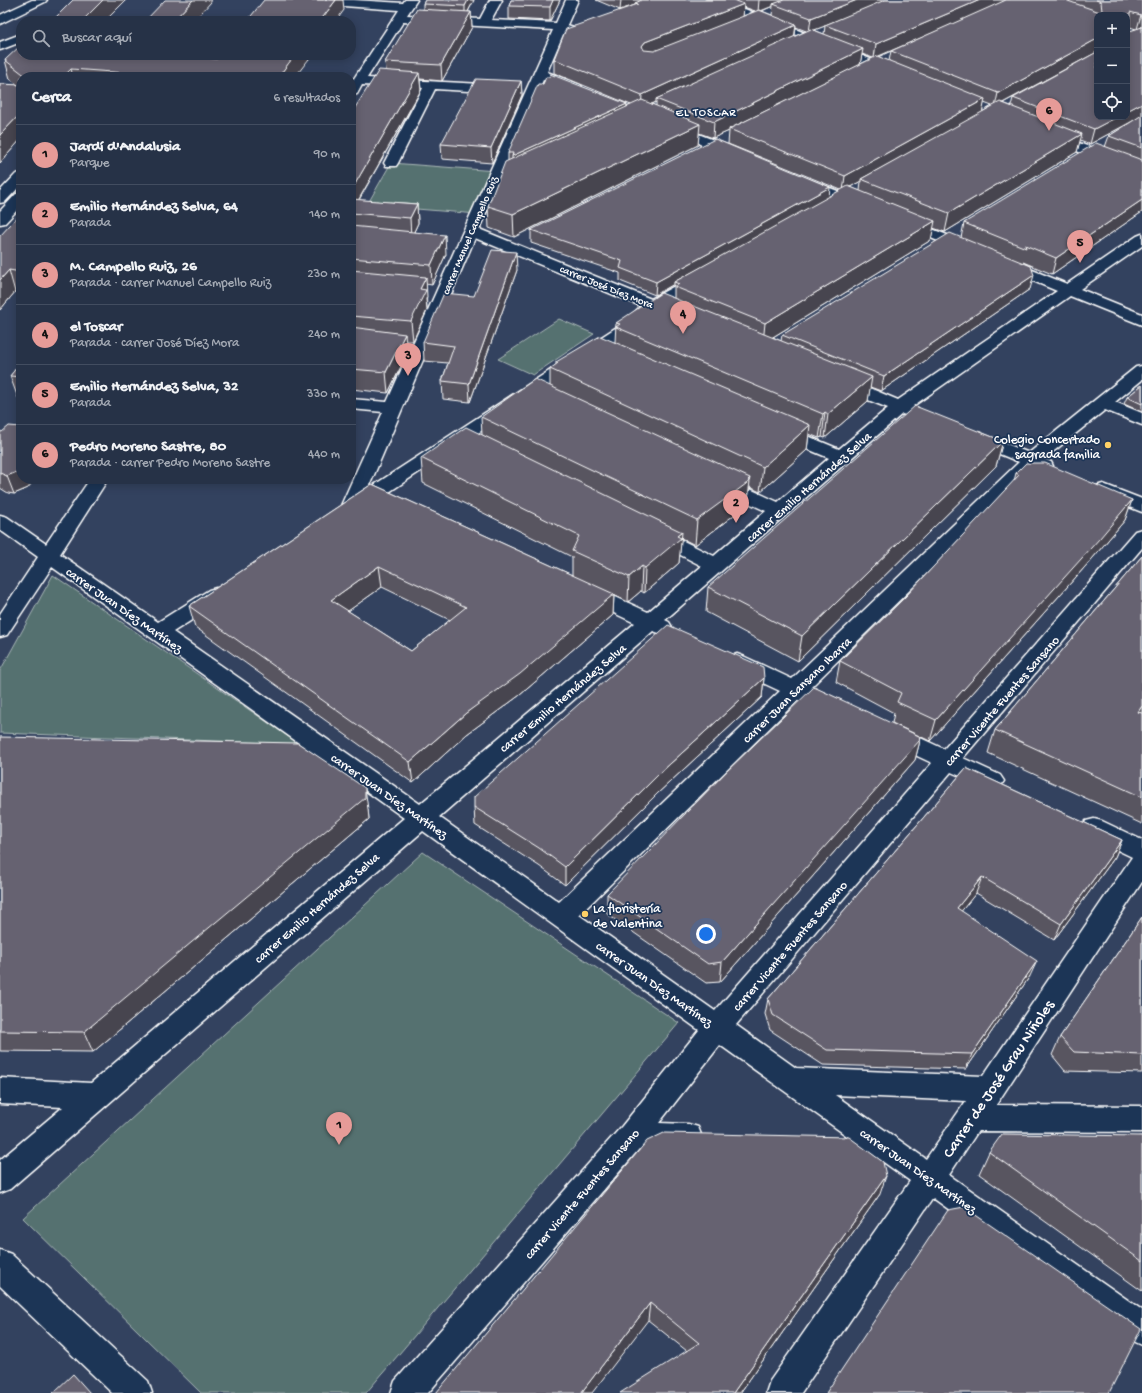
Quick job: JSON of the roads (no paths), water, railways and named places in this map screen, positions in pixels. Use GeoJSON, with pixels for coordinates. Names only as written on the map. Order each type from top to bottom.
{"type":"FeatureCollection","features":[{"type":"Feature","properties":{"kind":"street"},"geometry":{"type":"LineString","coordinates":[[0,20],[30,11],[41,0]]}},
{"type":"Feature","properties":{"kind":"street"},"geometry":{"type":"LineString","coordinates":[[302,0],[409,3],[356,84]]}},
{"type":"Feature","properties":{"kind":"street"},"geometry":{"type":"LineString","coordinates":[[484,22],[496,0]]}},
{"type":"Feature","properties":{"kind":"street","name":"carrer Manuel Campello Ruiz"},"geometry":{"type":"LineString","coordinates":[[386,494],[343,514],[366,471],[394,408],[412,348],[456,247],[471,231],[572,0]]}},
{"type":"Feature","properties":{"kind":"street"},"geometry":{"type":"LineString","coordinates":[[712,0],[903,76]]}},
{"type":"Feature","properties":{"kind":"street"},"geometry":{"type":"LineString","coordinates":[[742,23],[770,13]]}},
{"type":"Feature","properties":{"kind":"street"},"geometry":{"type":"LineString","coordinates":[[400,18],[560,27],[580,31],[554,40]]}},
{"type":"Feature","properties":{"kind":"street"},"geometry":{"type":"LineString","coordinates":[[794,45],[823,33]]}},
{"type":"Feature","properties":{"kind":"street"},"geometry":{"type":"LineString","coordinates":[[0,46],[16,40]]}},
{"type":"Feature","properties":{"kind":"street"},"geometry":{"type":"LineString","coordinates":[[860,72],[888,59]]}},
{"type":"Feature","properties":{"kind":"street"},"geometry":{"type":"LineString","coordinates":[[540,74],[590,94]]}},
{"type":"Feature","properties":{"kind":"street"},"geometry":{"type":"LineString","coordinates":[[358,81],[531,91]]}},
{"type":"Feature","properties":{"kind":"street"},"geometry":{"type":"LineString","coordinates":[[391,163],[431,85]]}},
{"type":"Feature","properties":{"kind":"street"},"geometry":{"type":"LineString","coordinates":[[656,121],[750,160]]}},
{"type":"Feature","properties":{"kind":"street"},"geometry":{"type":"LineString","coordinates":[[1041,132],[1098,148],[1142,172]]}},
{"type":"Feature","properties":{"kind":"street"},"geometry":{"type":"LineString","coordinates":[[699,152],[728,138]]}},
{"type":"Feature","properties":{"kind":"street"},"geometry":{"type":"LineString","coordinates":[[1078,160],[1098,148]]}},
{"type":"Feature","properties":{"kind":"street"},"geometry":{"type":"LineString","coordinates":[[786,174],[873,210]]}},
{"type":"Feature","properties":{"kind":"street"},"geometry":{"type":"LineString","coordinates":[[491,184],[506,178]]}},
{"type":"Feature","properties":{"kind":"street"},"geometry":{"type":"LineString","coordinates":[[7,210],[16,189]]}},
{"type":"Feature","properties":{"kind":"street"},"geometry":{"type":"LineString","coordinates":[[830,206],[858,190]]}},
{"type":"Feature","properties":{"kind":"street"},"geometry":{"type":"LineString","coordinates":[[7,210],[16,202]]}},
{"type":"Feature","properties":{"kind":"street"},"geometry":{"type":"LineString","coordinates":[[888,216],[1142,320]]}},
{"type":"Feature","properties":{"kind":"street","name":"carrer José Díez Mora"},"geometry":{"type":"LineString","coordinates":[[471,231],[681,317]]}},
{"type":"Feature","properties":{"kind":"street"},"geometry":{"type":"LineString","coordinates":[[933,248],[960,232]]}},
{"type":"Feature","properties":{"kind":"street","name":"carrer Emilio Hernández Selva"},"geometry":{"type":"LineString","coordinates":[[0,1179],[900,407],[1070,290],[1142,238]]}},
{"type":"Feature","properties":{"kind":"street"},"geometry":{"type":"LineString","coordinates":[[509,246],[523,239]]}},
{"type":"Feature","properties":{"kind":"street"},"geometry":{"type":"LineString","coordinates":[[366,471],[370,480],[378,484],[386,494],[459,438],[537,395],[601,352],[652,305],[714,271]]}},
{"type":"Feature","properties":{"kind":"street","name":"carrer Juan Sansano Ibarra"},"geometry":{"type":"LineString","coordinates":[[561,916],[1031,461],[1142,371]]}},
{"type":"Feature","properties":{"kind":"street"},"geometry":{"type":"LineString","coordinates":[[828,377],[929,419]]}},
{"type":"Feature","properties":{"kind":"street"},"geometry":{"type":"LineString","coordinates":[[1103,403],[1142,420]]}},
{"type":"Feature","properties":{"kind":"street"},"geometry":{"type":"LineString","coordinates":[[356,404],[394,408]]}},
{"type":"Feature","properties":{"kind":"street"},"geometry":{"type":"LineString","coordinates":[[769,426],[842,457]]}},
{"type":"Feature","properties":{"kind":"street"},"geometry":{"type":"LineString","coordinates":[[958,431],[1061,473]]}},
{"type":"Feature","properties":{"kind":"street"},"geometry":{"type":"LineString","coordinates":[[459,438],[480,449]]}},
{"type":"Feature","properties":{"kind":"street"},"geometry":{"type":"LineString","coordinates":[[708,476],[780,510]]}},
{"type":"Feature","properties":{"kind":"street"},"geometry":{"type":"LineString","coordinates":[[0,630],[96,484]]}},
{"type":"Feature","properties":{"kind":"street"},"geometry":{"type":"LineString","coordinates":[[1090,485],[1142,506]]}},
{"type":"Feature","properties":{"kind":"street","name":"carrer Juan Díez Martínez"},"geometry":{"type":"LineString","coordinates":[[0,521],[718,1027],[1142,1329]]}},
{"type":"Feature","properties":{"kind":"street"},"geometry":{"type":"LineString","coordinates":[[638,526],[716,565]]}},
{"type":"Feature","properties":{"kind":"street","name":"carrer Vicente Fuentes Sansano"},"geometry":{"type":"LineString","coordinates":[[407,1393],[632,1135],[718,1027],[1142,535]]}},
{"type":"Feature","properties":{"kind":"street"},"geometry":{"type":"LineString","coordinates":[[570,585],[678,635]]}},
{"type":"Feature","properties":{"kind":"street"},"geometry":{"type":"LineString","coordinates":[[158,632],[231,586]]}},
{"type":"Feature","properties":{"kind":"street"},"geometry":{"type":"LineString","coordinates":[[720,654],[851,715]]}},
{"type":"Feature","properties":{"kind":"street"},"geometry":{"type":"LineString","coordinates":[[872,725],[1013,790]]}},
{"type":"Feature","properties":{"kind":"street"},"geometry":{"type":"LineString","coordinates":[[1077,821],[1142,851]]}},
{"type":"Feature","properties":{"kind":"street","name":"Carrer de José Grau Niñoles"},"geometry":{"type":"LineString","coordinates":[[782,1393],[971,1118],[1142,862]]}},
{"type":"Feature","properties":{"kind":"street"},"geometry":{"type":"LineString","coordinates":[[792,1080],[990,1089]]}},
{"type":"Feature","properties":{"kind":"street"},"geometry":{"type":"LineString","coordinates":[[0,1091],[96,1096]]}},
{"type":"Feature","properties":{"kind":"street"},"geometry":{"type":"LineString","coordinates":[[971,1118],[1142,1120]]}},
{"type":"Feature","properties":{"kind":"street"},"geometry":{"type":"LineString","coordinates":[[632,1135],[712,1137]]}},
{"type":"Feature","properties":{"kind":"street"},"geometry":{"type":"LineString","coordinates":[[831,1141],[879,1142]]}},
{"type":"Feature","properties":{"kind":"street"},"geometry":{"type":"LineString","coordinates":[[0,1265],[136,1393]]}},
{"type":"Feature","properties":{"kind":"place","name":"Pedro Moreno Sastre, 80"},"geometry":{"type":"Point","coordinates":[1049,131]}},
{"type":"Feature","properties":{"kind":"place","name":"Emilio Hernández Selva, 32"},"geometry":{"type":"Point","coordinates":[1080,263]}},
{"type":"Feature","properties":{"kind":"place","name":"el Toscar"},"geometry":{"type":"Point","coordinates":[683,334]}},
{"type":"Feature","properties":{"kind":"place","name":"M. Campello Ruiz, 26"},"geometry":{"type":"Point","coordinates":[408,376]}},
{"type":"Feature","properties":{"kind":"place","name":"Colegio Concertado sagrada familia"},"geometry":{"type":"Point","coordinates":[1108,445]}},
{"type":"Feature","properties":{"kind":"place","name":"Emilio Hernández Selva, 64"},"geometry":{"type":"Point","coordinates":[736,523]}},
{"type":"Feature","properties":{"kind":"place","name":"La floristería de Valentina"},"geometry":{"type":"Point","coordinates":[585,914]}},
{"type":"Feature","properties":{"kind":"place","name":"Jardí d'Andalusia"},"geometry":{"type":"Point","coordinates":[339,1145]}},
{"type":"Feature","properties":{"kind":"district","name":"EL TOSCAR"},"geometry":{"type":"Point","coordinates":[706,112]}}]}
